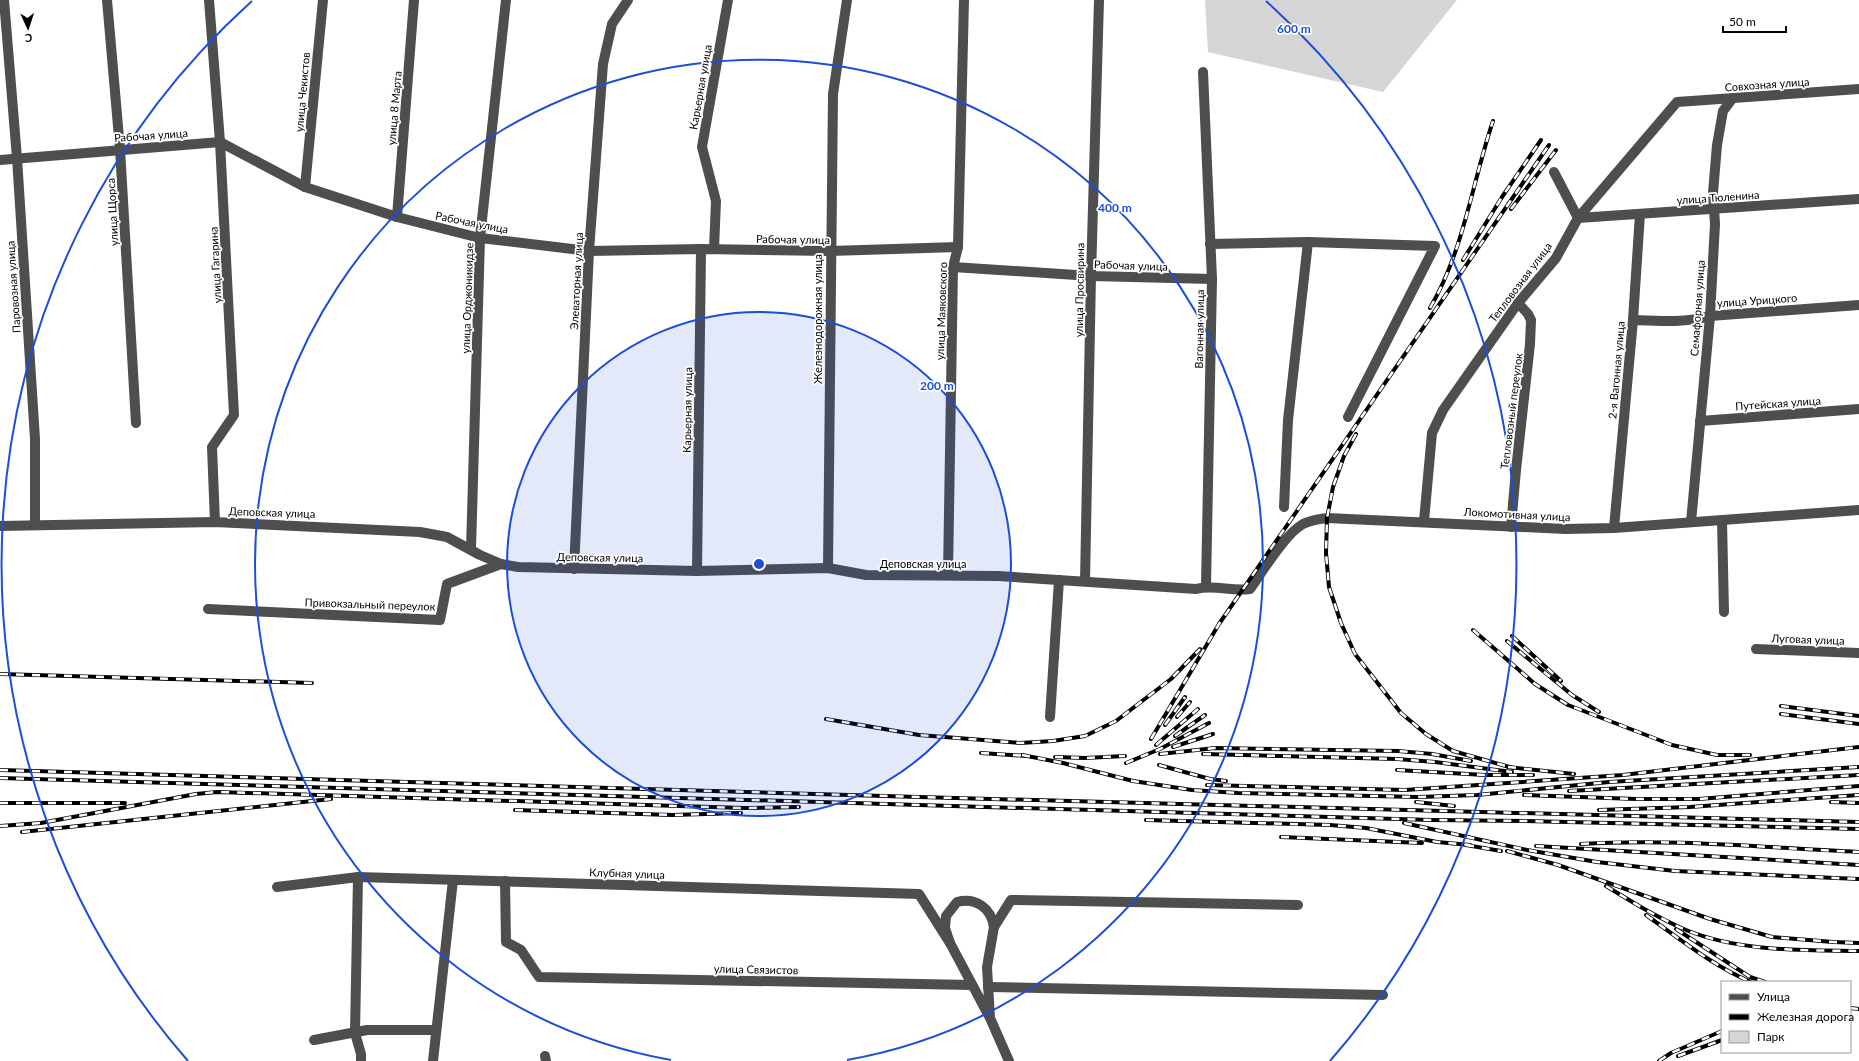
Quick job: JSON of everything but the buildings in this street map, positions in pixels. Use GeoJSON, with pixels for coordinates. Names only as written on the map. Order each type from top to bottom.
{"type":"FeatureCollection","features":[{"type":"Feature","properties":{"kind":"street","name":"Паровозная улица"},"geometry":{"type":"LineString","coordinates":[[4,0],[17,158],[35,439],[35,524]]}},
{"type":"Feature","properties":{"kind":"street","name":"улица Щорса"},"geometry":{"type":"LineString","coordinates":[[107,0],[120,149],[136,423]]}},
{"type":"Feature","properties":{"kind":"street","name":"улица Гагарина"},"geometry":{"type":"LineString","coordinates":[[209,0],[220,142],[234,415],[212,447],[215,522]]}},
{"type":"Feature","properties":{"kind":"street","name":"улица Чекистов"},"geometry":{"type":"LineString","coordinates":[[305,187],[323,0]]}},
{"type":"Feature","properties":{"kind":"street","name":"улица 8 Марта"},"geometry":{"type":"LineString","coordinates":[[397,217],[414,0]]}},
{"type":"Feature","properties":{"kind":"street","name":"улица Орджоникидзе"},"geometry":{"type":"LineString","coordinates":[[470,549],[480,238],[506,0]]}},
{"type":"Feature","properties":{"kind":"street","name":"Элеваторная улица"},"geometry":{"type":"LineString","coordinates":[[574,570],[589,251],[603,64],[612,24],[628,0]]}},
{"type":"Feature","properties":{"kind":"street","name":"Карьерная улица"},"geometry":{"type":"LineString","coordinates":[[714,250],[716,201],[702,147],[728,0]]}},
{"type":"Feature","properties":{"kind":"street","name":"Железнодорожная улица"},"geometry":{"type":"LineString","coordinates":[[828,568],[830,251],[833,94],[847,0]]}},
{"type":"Feature","properties":{"kind":"street","name":"улица Маяковского"},"geometry":{"type":"LineString","coordinates":[[948,574],[953,267],[958,247],[964,0]]}},
{"type":"Feature","properties":{"kind":"street","name":"улица Просвирина"},"geometry":{"type":"LineString","coordinates":[[1085,581],[1091,276],[1100,0]]}},
{"type":"Feature","properties":{"kind":"street","name":"Вагонная улица"},"geometry":{"type":"LineString","coordinates":[[1203,72],[1212,280],[1206,586]]}},
{"type":"Feature","properties":{"kind":"street","name":"Совхозная улица"},"geometry":{"type":"LineString","coordinates":[[1677,102],[1859,89]]}},
{"type":"Feature","properties":{"kind":"street","name":"Семафорная улица"},"geometry":{"type":"LineString","coordinates":[[1691,522],[1710,316],[1715,224],[1713,193],[1716,144],[1723,111],[1732,99]]}},
{"type":"Feature","properties":{"kind":"street","name":"Тепловозная улица"},"geometry":{"type":"LineString","coordinates":[[1424,521],[1432,433],[1443,410],[1518,303],[1556,258],[1578,218],[1677,102]]}},
{"type":"Feature","properties":{"kind":"street","name":"Рабочая улица"},"geometry":{"type":"LineString","coordinates":[[0,160],[220,142],[305,187],[397,217],[480,238],[589,251],[701,249],[830,251],[958,247]]}},
{"type":"Feature","properties":{"kind":"street"},"geometry":{"type":"LineString","coordinates":[[1554,172],[1578,218]]}},
{"type":"Feature","properties":{"kind":"street","name":"улица Тюленина"},"geometry":{"type":"LineString","coordinates":[[1578,218],[1859,199]]}},
{"type":"Feature","properties":{"kind":"street","name":"2-я Вагонная улица"},"geometry":{"type":"LineString","coordinates":[[1614,528],[1633,320],[1640,214]]}},
{"type":"Feature","properties":{"kind":"street"},"geometry":{"type":"LineString","coordinates":[[1284,507],[1288,420],[1308,242]]}},
{"type":"Feature","properties":{"kind":"street"},"geometry":{"type":"LineString","coordinates":[[1210,244],[1308,242],[1435,246],[1348,417]]}},
{"type":"Feature","properties":{"kind":"street","name":"Карьерная улица"},"geometry":{"type":"LineString","coordinates":[[697,571],[701,249]]}},
{"type":"Feature","properties":{"kind":"street","name":"Рабочая улица"},"geometry":{"type":"LineString","coordinates":[[953,267],[1091,276],[1212,280]]}},
{"type":"Feature","properties":{"kind":"street","name":"Тепловозный переулок"},"geometry":{"type":"LineString","coordinates":[[1511,527],[1530,344],[1531,320],[1528,314],[1518,303]]}},
{"type":"Feature","properties":{"kind":"street","name":"улица Урицкого"},"geometry":{"type":"LineString","coordinates":[[1633,320],[1663,321],[1698,319],[1710,316],[1859,305]]}},
{"type":"Feature","properties":{"kind":"street","name":"Путейская улица"},"geometry":{"type":"LineString","coordinates":[[1700,422],[1859,409]]}},
{"type":"Feature","properties":{"kind":"street","name":"Локомотивная улица"},"geometry":{"type":"LineString","coordinates":[[1206,586],[1243,590],[1250,589],[1291,534],[1302,525],[1313,520],[1340,518],[1565,529],[1614,528],[1859,510]]}},
{"type":"Feature","properties":{"kind":"street"},"geometry":{"type":"LineString","coordinates":[[1722,520],[1724,612]]}},
{"type":"Feature","properties":{"kind":"street","name":"Деповская улица"},"geometry":{"type":"LineString","coordinates":[[0,526],[35,524],[215,522],[420,532],[447,537],[501,564],[518,567],[574,570],[697,571],[828,568],[866,575],[948,574],[1085,581],[1196,589],[1206,586]]}},
{"type":"Feature","properties":{"kind":"street","name":"Привокзальный переулок"},"geometry":{"type":"LineString","coordinates":[[208,609],[440,620],[448,584],[501,564]]}},
{"type":"Feature","properties":{"kind":"street"},"geometry":{"type":"LineString","coordinates":[[1050,717],[1059,580]]}},
{"type":"Feature","properties":{"kind":"street","name":"Луговая улица"},"geometry":{"type":"LineString","coordinates":[[1756,649],[1859,653]]}},
{"type":"Feature","properties":{"kind":"street"},"geometry":{"type":"LineString","coordinates":[[358,877],[356,1033],[361,1054],[360,1061]]}},
{"type":"Feature","properties":{"kind":"street","name":"Клубная улица"},"geometry":{"type":"LineString","coordinates":[[277,887],[358,877],[919,894],[950,943]]}},
{"type":"Feature","properties":{"kind":"street"},"geometry":{"type":"LineString","coordinates":[[432,1061],[453,880]]}},
{"type":"Feature","properties":{"kind":"street","name":"улица Связистов"},"geometry":{"type":"LineString","coordinates":[[505,881],[506,942],[521,950],[539,977],[972,985]]}},
{"type":"Feature","properties":{"kind":"street"},"geometry":{"type":"LineString","coordinates":[[994,927],[991,916],[982,905],[969,900],[957,902],[946,916],[945,928],[950,943],[990,1018],[1009,1061]]}},
{"type":"Feature","properties":{"kind":"street"},"geometry":{"type":"LineString","coordinates":[[990,1018],[987,967],[994,927],[1011,900],[1298,905]]}},
{"type":"Feature","properties":{"kind":"street"},"geometry":{"type":"LineString","coordinates":[[988,987],[1383,995]]}},
{"type":"Feature","properties":{"kind":"street"},"geometry":{"type":"LineString","coordinates":[[314,1040],[367,1030],[435,1030]]}},
{"type":"Feature","properties":{"kind":"green space"},"geometry":{"type":"Polygon","coordinates":[[[1205,0],[1457,0],[1383,92],[1208,52],[1205,0]]]}},
{"type":"Feature","properties":{"kind":"railway"},"geometry":{"type":"LineString","coordinates":[[1430,308],[1442,286],[1459,240],[1493,121]]}},
{"type":"Feature","properties":{"kind":"railway"},"geometry":{"type":"LineString","coordinates":[[1463,260],[1502,197],[1541,140]]}},
{"type":"Feature","properties":{"kind":"railway"},"geometry":{"type":"LineString","coordinates":[[1151,739],[1219,624],[1549,145]]}},
{"type":"Feature","properties":{"kind":"railway"},"geometry":{"type":"LineString","coordinates":[[1511,209],[1556,150]]}},
{"type":"Feature","properties":{"kind":"railway"},"geometry":{"type":"LineString","coordinates":[[1356,434],[1344,456],[1333,487],[1327,518],[1326,553],[1329,587],[1341,623],[1355,654],[1401,713],[1426,734],[1453,751],[1513,768]]}},
{"type":"Feature","properties":{"kind":"railway"},"geometry":{"type":"LineString","coordinates":[[1473,630],[1535,684],[1568,705],[1672,745],[1717,755],[1750,755]]}},
{"type":"Feature","properties":{"kind":"railway"},"geometry":{"type":"LineString","coordinates":[[1512,636],[1561,681]]}},
{"type":"Feature","properties":{"kind":"railway"},"geometry":{"type":"LineString","coordinates":[[1507,641],[1572,695],[1599,712]]}},
{"type":"Feature","properties":{"kind":"railway"},"geometry":{"type":"LineString","coordinates":[[826,719],[919,735],[1020,743],[1053,741],[1085,736],[1116,721],[1171,679],[1200,649]]}},
{"type":"Feature","properties":{"kind":"railway"},"geometry":{"type":"LineString","coordinates":[[0,674],[312,683]]}},
{"type":"Feature","properties":{"kind":"railway"},"geometry":{"type":"LineString","coordinates":[[1165,725],[1185,697]]}},
{"type":"Feature","properties":{"kind":"railway"},"geometry":{"type":"LineString","coordinates":[[1177,717],[1190,702]]}},
{"type":"Feature","properties":{"kind":"railway"},"geometry":{"type":"LineString","coordinates":[[1781,706],[1859,716]]}},
{"type":"Feature","properties":{"kind":"railway"},"geometry":{"type":"LineString","coordinates":[[1156,745],[1198,709]]}},
{"type":"Feature","properties":{"kind":"railway"},"geometry":{"type":"LineString","coordinates":[[1781,714],[1859,724]]}},
{"type":"Feature","properties":{"kind":"railway"},"geometry":{"type":"LineString","coordinates":[[1175,736],[1205,715]]}},
{"type":"Feature","properties":{"kind":"railway"},"geometry":{"type":"LineString","coordinates":[[1126,763],[1160,749],[1209,723]]}},
{"type":"Feature","properties":{"kind":"railway"},"geometry":{"type":"LineString","coordinates":[[1173,747],[1213,734]]}},
{"type":"Feature","properties":{"kind":"railway"},"geometry":{"type":"LineString","coordinates":[[1207,785],[1405,790],[1623,775],[1859,747]]}},
{"type":"Feature","properties":{"kind":"railway"},"geometry":{"type":"LineString","coordinates":[[1160,754],[1215,748],[1398,751],[1432,754],[1471,761]]}},
{"type":"Feature","properties":{"kind":"railway"},"geometry":{"type":"LineString","coordinates":[[981,753],[1027,756]]}},
{"type":"Feature","properties":{"kind":"railway"},"geometry":{"type":"LineString","coordinates":[[1203,754],[1397,759],[1435,762],[1512,772]]}},
{"type":"Feature","properties":{"kind":"railway"},"geometry":{"type":"LineString","coordinates":[[1022,755],[1063,763],[1133,781],[1192,790],[1238,793],[1418,797],[1477,795],[1609,782],[1859,767]]}},
{"type":"Feature","properties":{"kind":"railway"},"geometry":{"type":"LineString","coordinates":[[1055,757],[1085,758],[1125,756]]}},
{"type":"Feature","properties":{"kind":"railway"},"geometry":{"type":"LineString","coordinates":[[1159,765],[1210,779],[1226,781]]}},
{"type":"Feature","properties":{"kind":"railway"},"geometry":{"type":"LineString","coordinates":[[1508,767],[1574,774]]}},
{"type":"Feature","properties":{"kind":"railway"},"geometry":{"type":"LineString","coordinates":[[0,770],[919,797],[1859,822]]}},
{"type":"Feature","properties":{"kind":"railway"},"geometry":{"type":"LineString","coordinates":[[1397,770],[1485,775],[1533,775]]}},
{"type":"Feature","properties":{"kind":"railway"},"geometry":{"type":"LineString","coordinates":[[1569,791],[1859,775]]}},
{"type":"Feature","properties":{"kind":"railway"},"geometry":{"type":"LineString","coordinates":[[0,778],[1431,820],[1859,829]]}},
{"type":"Feature","properties":{"kind":"railway"},"geometry":{"type":"LineString","coordinates":[[1524,795],[1636,799],[1699,799],[1859,786]]}},
{"type":"Feature","properties":{"kind":"railway"},"geometry":{"type":"LineString","coordinates":[[0,826],[41,823],[196,794],[217,792],[744,808],[799,807]]}},
{"type":"Feature","properties":{"kind":"railway"},"geometry":{"type":"LineString","coordinates":[[1599,810],[1690,807],[1859,795]]}},
{"type":"Feature","properties":{"kind":"railway"},"geometry":{"type":"LineString","coordinates":[[22,832],[331,799]]}},
{"type":"Feature","properties":{"kind":"railway"},"geometry":{"type":"LineString","coordinates":[[1416,802],[1454,806]]}},
{"type":"Feature","properties":{"kind":"railway"},"geometry":{"type":"LineString","coordinates":[[1831,802],[1859,803]]}},
{"type":"Feature","properties":{"kind":"railway"},"geometry":{"type":"LineString","coordinates":[[0,803],[125,803]]}},
{"type":"Feature","properties":{"kind":"railway"},"geometry":{"type":"LineString","coordinates":[[515,810],[672,815],[741,813]]}},
{"type":"Feature","properties":{"kind":"railway"},"geometry":{"type":"LineString","coordinates":[[1146,820],[1330,825],[1366,828],[1437,842],[1470,845]]}},
{"type":"Feature","properties":{"kind":"railway"},"geometry":{"type":"LineString","coordinates":[[1404,823],[1527,850],[1597,862],[1675,871],[1859,879]]}},
{"type":"Feature","properties":{"kind":"railway"},"geometry":{"type":"LineString","coordinates":[[1281,837],[1422,843]]}},
{"type":"Feature","properties":{"kind":"railway"},"geometry":{"type":"LineString","coordinates":[[1581,844],[1616,842],[1686,843],[1859,852]]}},
{"type":"Feature","properties":{"kind":"railway"},"geometry":{"type":"LineString","coordinates":[[1466,845],[1501,851]]}},
{"type":"Feature","properties":{"kind":"railway"},"geometry":{"type":"LineString","coordinates":[[1536,846],[1859,865]]}},
{"type":"Feature","properties":{"kind":"railway"},"geometry":{"type":"LineString","coordinates":[[1507,851],[1558,865],[1710,919],[1772,937],[1859,943]]}},
{"type":"Feature","properties":{"kind":"railway"},"geometry":{"type":"LineString","coordinates":[[1606,886],[1665,920],[1686,930],[1707,937],[1749,946],[1793,950],[1859,951]]}},
{"type":"Feature","properties":{"kind":"railway"},"geometry":{"type":"LineString","coordinates":[[1646,915],[1710,960],[1749,981]]}},
{"type":"Feature","properties":{"kind":"railway"},"geometry":{"type":"LineString","coordinates":[[1676,929],[1750,977],[1762,981]]}},
{"type":"Feature","properties":{"kind":"railway"},"geometry":{"type":"LineString","coordinates":[[1851,1008],[1859,1009]]}},
{"type":"Feature","properties":{"kind":"railway"},"geometry":{"type":"LineString","coordinates":[[1659,1061],[1671,1053],[1721,1031]]}},
{"type":"Feature","properties":{"kind":"railway"},"geometry":{"type":"LineString","coordinates":[[1678,1056],[1721,1040]]}}]}
